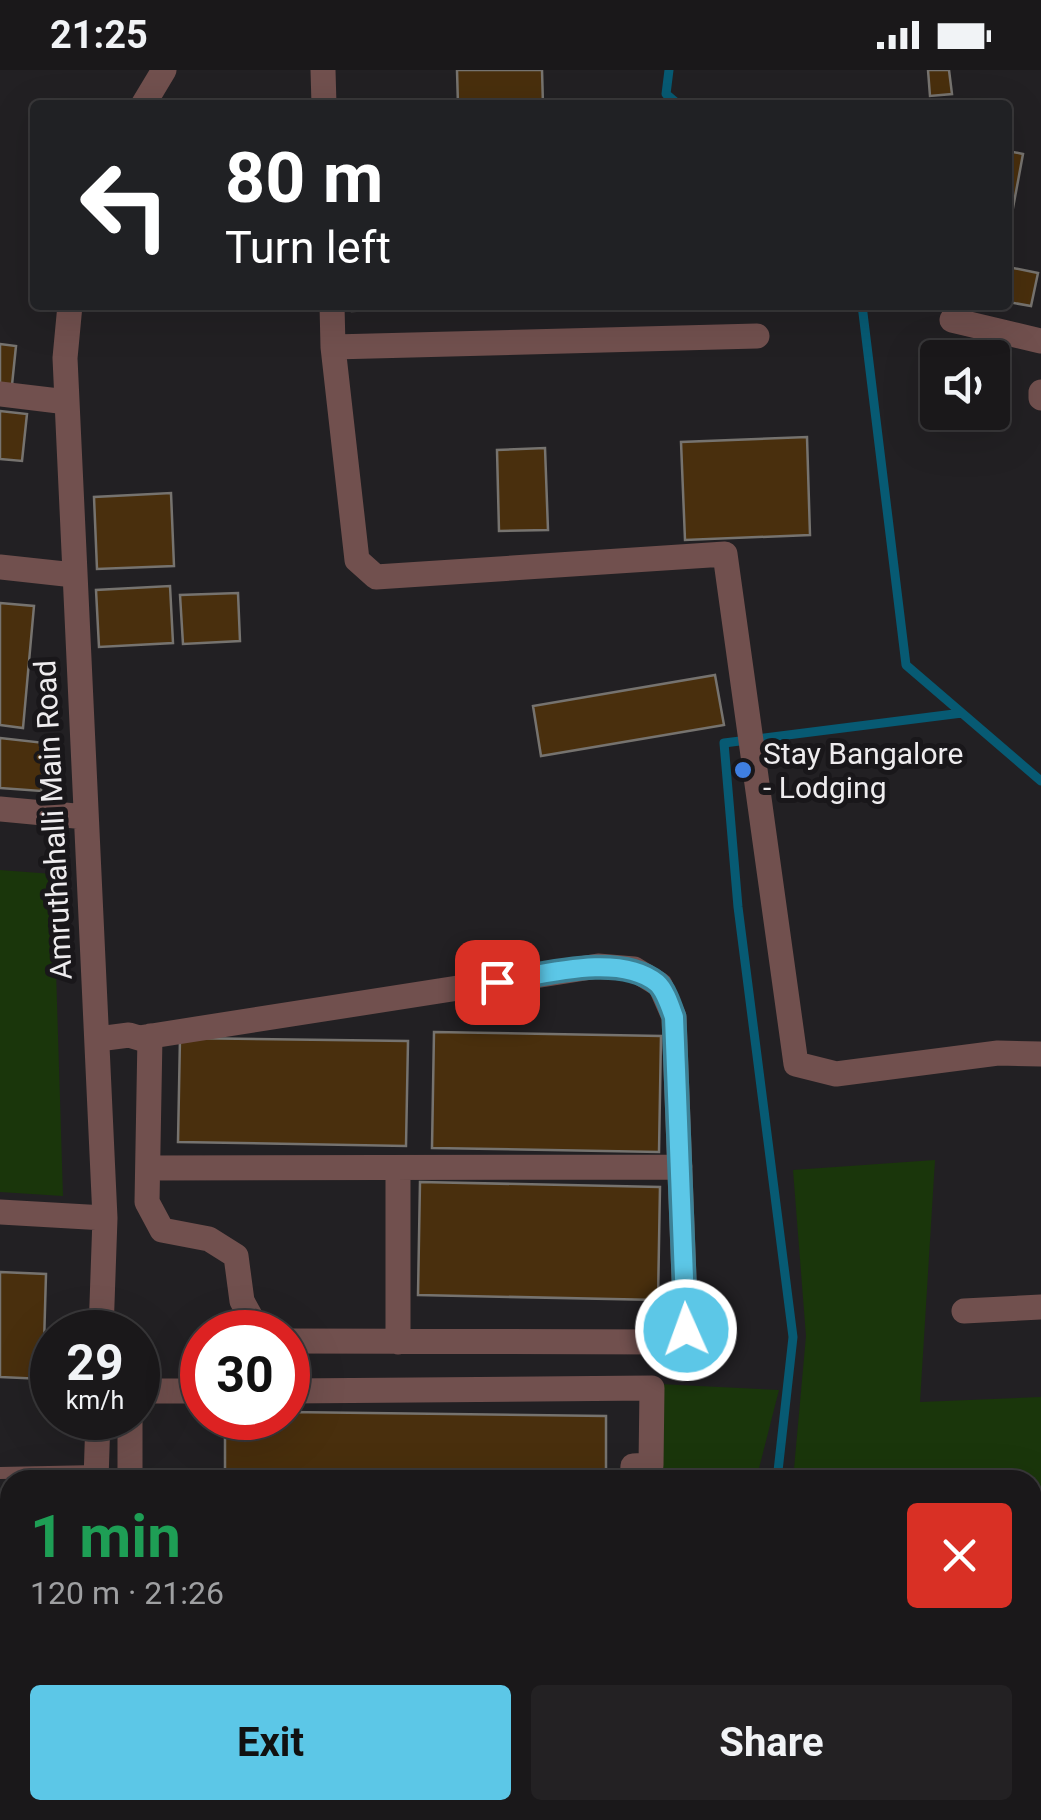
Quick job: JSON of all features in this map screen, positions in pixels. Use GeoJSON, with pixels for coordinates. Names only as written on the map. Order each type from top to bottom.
{"type":"FeatureCollection","features":[{"type":"Feature","properties":{"kind":"street"},"geometry":{"type":"LineString","coordinates":[[146,100],[164,70]]}},
{"type":"Feature","properties":{"kind":"street"},"geometry":{"type":"LineString","coordinates":[[323,70],[324,100]]}},
{"type":"Feature","properties":{"kind":"street","name":"Amruthahalli Main Road"},"geometry":{"type":"LineString","coordinates":[[70,310],[65,358],[105,1218],[102,1310]]}},
{"type":"Feature","properties":{"kind":"street"},"geometry":{"type":"LineString","coordinates":[[332,310],[357,560],[376,577],[725,554],[796,1064],[836,1074],[998,1053],[1041,1054]]}},
{"type":"Feature","properties":{"kind":"street"},"geometry":{"type":"LineString","coordinates":[[952,320],[1041,342]]}},
{"type":"Feature","properties":{"kind":"street"},"geometry":{"type":"LineString","coordinates":[[333,347],[757,336]]}},
{"type":"Feature","properties":{"kind":"street"},"geometry":{"type":"LineString","coordinates":[[0,394],[67,402]]}},
{"type":"Feature","properties":{"kind":"street"},"geometry":{"type":"LineString","coordinates":[[0,567],[74,575]]}},
{"type":"Feature","properties":{"kind":"street"},"geometry":{"type":"LineString","coordinates":[[0,810],[86,817]]}},
{"type":"Feature","properties":{"kind":"street"},"geometry":{"type":"LineString","coordinates":[[98,1047],[598,966],[634,969],[660,985],[674,1017],[686,1330],[670,1342],[310,1341]]}},
{"type":"Feature","properties":{"kind":"street"},"geometry":{"type":"LineString","coordinates":[[145,1037],[147,1202],[162,1230],[209,1239],[236,1256],[247,1310]]}},
{"type":"Feature","properties":{"kind":"street"},"geometry":{"type":"LineString","coordinates":[[148,1168],[680,1167]]}},
{"type":"Feature","properties":{"kind":"street"},"geometry":{"type":"LineString","coordinates":[[398,1168],[398,1342]]}},
{"type":"Feature","properties":{"kind":"street"},"geometry":{"type":"LineString","coordinates":[[0,1212],[105,1218]]}},
{"type":"Feature","properties":{"kind":"street"},"geometry":{"type":"LineString","coordinates":[[964,1311],[1041,1307]]}},
{"type":"Feature","properties":{"kind":"street"},"geometry":{"type":"LineString","coordinates":[[310,1390],[652,1388],[651,1465],[633,1466],[633,1470]]}},
{"type":"Feature","properties":{"kind":"street"},"geometry":{"type":"LineString","coordinates":[[97,1470],[98,1440]]}},
{"type":"Feature","properties":{"kind":"street"},"geometry":{"type":"LineString","coordinates":[[130,1440],[130,1470]]}},
{"type":"Feature","properties":{"kind":"green space"},"geometry":{"type":"Polygon","coordinates":[[[0,870],[53,874],[63,1196],[0,1192],[0,870]]]}},
{"type":"Feature","properties":{"kind":"green space"},"geometry":{"type":"Polygon","coordinates":[[[935,1160],[920,1402],[1041,1397],[1041,1470],[794,1470],[806,1336],[793,1170],[935,1160]]]}},
{"type":"Feature","properties":{"kind":"green space"},"geometry":{"type":"Polygon","coordinates":[[[659,1384],[779,1390],[759,1470],[658,1470],[659,1384]]]}},
{"type":"Feature","properties":{"kind":"building"},"geometry":{"type":"Polygon","coordinates":[[[457,70],[542,70],[543,100],[458,100],[457,70]]]}},
{"type":"Feature","properties":{"kind":"building"},"geometry":{"type":"Polygon","coordinates":[[[928,70],[949,70],[952,94],[930,96],[928,70]]]}},
{"type":"Feature","properties":{"kind":"building"},"geometry":{"type":"Polygon","coordinates":[[[1012,152],[1023,154],[1012,208],[1012,152]]]}},
{"type":"Feature","properties":{"kind":"building"},"geometry":{"type":"Polygon","coordinates":[[[1012,268],[1038,273],[1031,306],[1012,303],[1012,268]]]}},
{"type":"Feature","properties":{"kind":"building"},"geometry":{"type":"Polygon","coordinates":[[[0,344],[16,346],[12,385],[0,384],[0,344]]]}},
{"type":"Feature","properties":{"kind":"building"},"geometry":{"type":"Polygon","coordinates":[[[0,411],[27,414],[22,461],[0,459],[0,411]]]}},
{"type":"Feature","properties":{"kind":"building"},"geometry":{"type":"Polygon","coordinates":[[[807,437],[810,535],[685,540],[681,442],[807,437]]]}},
{"type":"Feature","properties":{"kind":"building"},"geometry":{"type":"Polygon","coordinates":[[[545,448],[548,530],[499,531],[497,450],[545,448]]]}},
{"type":"Feature","properties":{"kind":"building"},"geometry":{"type":"Polygon","coordinates":[[[171,493],[174,566],[97,569],[94,497],[171,493]]]}},
{"type":"Feature","properties":{"kind":"building"},"geometry":{"type":"Polygon","coordinates":[[[170,586],[173,643],[99,647],[96,590],[170,586]]]}},
{"type":"Feature","properties":{"kind":"building"},"geometry":{"type":"Polygon","coordinates":[[[238,593],[240,641],[183,644],[180,595],[238,593]]]}},
{"type":"Feature","properties":{"kind":"building"},"geometry":{"type":"Polygon","coordinates":[[[0,603],[34,606],[23,728],[0,725],[0,603]]]}},
{"type":"Feature","properties":{"kind":"building"},"geometry":{"type":"Polygon","coordinates":[[[715,675],[724,725],[541,756],[533,706],[715,675]]]}},
{"type":"Feature","properties":{"kind":"building"},"geometry":{"type":"Polygon","coordinates":[[[0,738],[45,743],[41,791],[0,788],[0,738]]]}},
{"type":"Feature","properties":{"kind":"building"},"geometry":{"type":"Polygon","coordinates":[[[434,1032],[661,1036],[659,1152],[432,1148],[434,1032]]]}},
{"type":"Feature","properties":{"kind":"building"},"geometry":{"type":"Polygon","coordinates":[[[180,1038],[408,1041],[406,1146],[178,1142],[180,1038]]]}},
{"type":"Feature","properties":{"kind":"building"},"geometry":{"type":"Polygon","coordinates":[[[420,1182],[660,1187],[658,1300],[418,1295],[420,1182]]]}},
{"type":"Feature","properties":{"kind":"building"},"geometry":{"type":"Polygon","coordinates":[[[0,1272],[46,1274],[45,1310],[30,1310],[30,1378],[0,1377],[0,1272]]]}},
{"type":"Feature","properties":{"kind":"building"},"geometry":{"type":"Polygon","coordinates":[[[310,1412],[606,1416],[606,1470],[225,1470],[225,1440],[310,1440],[310,1412]]]}},
{"type":"Feature","properties":{"kind":"waterway"},"geometry":{"type":"LineString","coordinates":[[669,70],[666,94],[673,100]]}},
{"type":"Feature","properties":{"kind":"waterway"},"geometry":{"type":"LineString","coordinates":[[863,310],[906,665],[1041,781]]}},
{"type":"Feature","properties":{"kind":"waterway"},"geometry":{"type":"LineString","coordinates":[[778,1470],[793,1337],[738,907],[724,743],[962,713]]}},
{"type":"Feature","properties":{"kind":"place","name":"Stay Bangalore - Lodging"},"geometry":{"type":"Point","coordinates":[743,770]}},
{"type":"Feature","properties":{"kind":"route"},"geometry":{"type":"LineString","coordinates":[[497,982],[598,966],[634,969],[660,985],[674,1017],[686,1330]]}}]}
